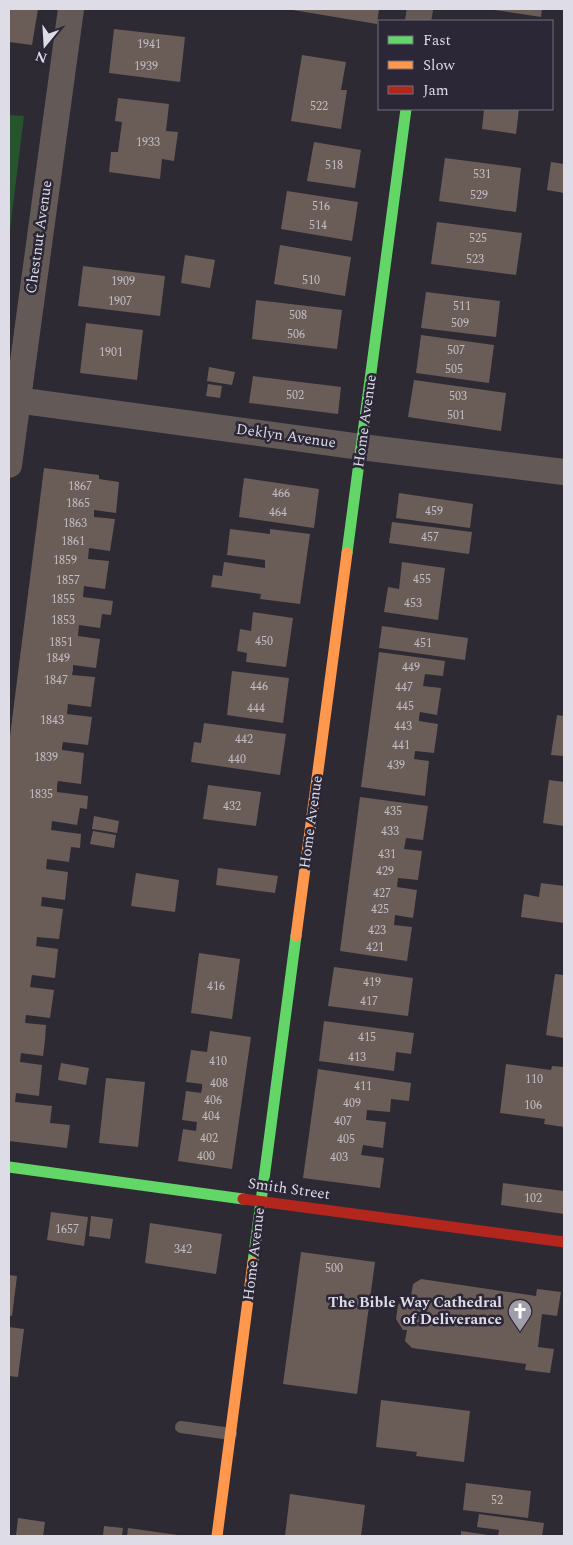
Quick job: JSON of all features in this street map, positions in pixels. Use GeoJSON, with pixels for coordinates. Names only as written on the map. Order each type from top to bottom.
{"type":"FeatureCollection","features":[{"type":"Feature","properties":{"kind":"street","name":"Chestnut Avenue"},"geometry":{"type":"LineString","coordinates":[[9,465],[13,400],[71,9]]}},
{"type":"Feature","properties":{"kind":"street","name":"Home Avenue"},"geometry":{"type":"LineString","coordinates":[[217,1536],[406,110]]}},
{"type":"Feature","properties":{"kind":"street","name":"Deklyn Avenue"},"geometry":{"type":"LineString","coordinates":[[13,400],[564,472]]}},
{"type":"Feature","properties":{"kind":"street","name":"Smith Street"},"geometry":{"type":"LineString","coordinates":[[9,1167],[564,1242]]}},
{"type":"Feature","properties":{"kind":"lane"},"geometry":{"type":"LineString","coordinates":[[181,1427],[231,1434]]}},
{"type":"Feature","properties":{"kind":"green space"},"geometry":{"type":"Polygon","coordinates":[[[9,115],[24,116],[9,238],[9,115]]]}},
{"type":"Feature","properties":{"kind":"building"},"geometry":{"type":"Polygon","coordinates":[[[9,9],[38,9],[32,45],[9,42],[9,9]]]}},
{"type":"Feature","properties":{"kind":"building"},"geometry":{"type":"Polygon","coordinates":[[[287,9],[379,9],[377,24],[287,9]]]}},
{"type":"Feature","properties":{"kind":"building"},"geometry":{"type":"Polygon","coordinates":[[[488,9],[542,9],[541,17],[488,9]]]}},
{"type":"Feature","properties":{"kind":"building"},"geometry":{"type":"Polygon","coordinates":[[[114,29],[185,37],[180,82],[109,73],[114,29]]]}},
{"type":"Feature","properties":{"kind":"building"},"geometry":{"type":"Polygon","coordinates":[[[302,55],[346,62],[341,90],[347,90],[341,129],[291,121],[302,55]]]}},
{"type":"Feature","properties":{"kind":"building"},"geometry":{"type":"Polygon","coordinates":[[[118,98],[169,104],[166,131],[178,132],[174,161],[162,159],[160,179],[109,172],[111,152],[118,152],[122,122],[115,121],[118,98]]]}},
{"type":"Feature","properties":{"kind":"building"},"geometry":{"type":"Polygon","coordinates":[[[484,110],[519,110],[516,134],[482,129],[484,110]]]}},
{"type":"Feature","properties":{"kind":"building"},"geometry":{"type":"Polygon","coordinates":[[[314,142],[361,150],[355,188],[307,181],[314,142]]]}},
{"type":"Feature","properties":{"kind":"building"},"geometry":{"type":"Polygon","coordinates":[[[445,158],[521,168],[516,212],[439,201],[445,158]]]}},
{"type":"Feature","properties":{"kind":"building"},"geometry":{"type":"Polygon","coordinates":[[[551,162],[564,164],[564,193],[547,190],[551,162]]]}},
{"type":"Feature","properties":{"kind":"building"},"geometry":{"type":"Polygon","coordinates":[[[287,191],[358,202],[352,241],[281,229],[287,191]]]}},
{"type":"Feature","properties":{"kind":"building"},"geometry":{"type":"Polygon","coordinates":[[[437,222],[522,233],[516,275],[431,264],[437,222]]]}},
{"type":"Feature","properties":{"kind":"building"},"geometry":{"type":"Polygon","coordinates":[[[280,245],[351,257],[345,296],[274,284],[280,245]]]}},
{"type":"Feature","properties":{"kind":"building"},"geometry":{"type":"Polygon","coordinates":[[[185,255],[215,260],[210,288],[181,283],[185,255]]]}},
{"type":"Feature","properties":{"kind":"building"},"geometry":{"type":"Polygon","coordinates":[[[83,266],[165,276],[160,316],[78,306],[83,266]]]}},
{"type":"Feature","properties":{"kind":"building"},"geometry":{"type":"Polygon","coordinates":[[[426,292],[500,301],[496,337],[421,328],[426,292]]]}},
{"type":"Feature","properties":{"kind":"building"},"geometry":{"type":"Polygon","coordinates":[[[256,300],[342,310],[337,349],[252,339],[256,300]]]}},
{"type":"Feature","properties":{"kind":"building"},"geometry":{"type":"Polygon","coordinates":[[[86,323],[143,330],[137,380],[80,373],[86,323]]]}},
{"type":"Feature","properties":{"kind":"building"},"geometry":{"type":"Polygon","coordinates":[[[421,335],[494,345],[489,383],[416,373],[421,335]]]}},
{"type":"Feature","properties":{"kind":"building"},"geometry":{"type":"Polygon","coordinates":[[[209,367],[235,372],[232,385],[207,381],[209,367]]]}},
{"type":"Feature","properties":{"kind":"building"},"geometry":{"type":"Polygon","coordinates":[[[253,376],[341,387],[338,414],[249,403],[253,376]]]}},
{"type":"Feature","properties":{"kind":"building"},"geometry":{"type":"Polygon","coordinates":[[[414,380],[506,393],[501,431],[408,417],[414,380]]]}},
{"type":"Feature","properties":{"kind":"building"},"geometry":{"type":"Polygon","coordinates":[[[208,384],[222,386],[220,398],[206,396],[208,384]]]}},
{"type":"Feature","properties":{"kind":"building"},"geometry":{"type":"Polygon","coordinates":[[[44,468],[99,475],[99,479],[119,482],[116,513],[94,510],[94,517],[115,519],[110,551],[89,548],[88,559],[109,561],[105,589],[84,586],[83,597],[113,601],[111,615],[102,614],[100,628],[79,625],[78,636],[100,639],[96,668],[73,665],[72,675],[95,677],[91,707],[68,704],[67,714],[92,717],[88,745],[63,742],[62,747],[62,750],[84,753],[81,784],[58,781],[57,786],[57,792],[88,796],[87,809],[80,808],[77,825],[52,821],[51,830],[81,834],[80,848],[71,847],[69,862],[47,859],[46,869],[68,872],[65,900],[42,897],[41,906],[63,909],[59,939],[37,937],[36,946],[58,949],[55,978],[32,975],[30,987],[54,990],[50,1018],[26,1015],[25,1023],[46,1025],[43,1056],[21,1053],[20,1062],[42,1065],[39,1096],[16,1093],[15,1102],[52,1106],[50,1123],[70,1125],[67,1148],[9,1141],[9,744],[44,468]]]}},
{"type":"Feature","properties":{"kind":"building"},"geometry":{"type":"Polygon","coordinates":[[[244,478],[319,489],[314,528],[239,517],[244,478]]]}},
{"type":"Feature","properties":{"kind":"building"},"geometry":{"type":"Polygon","coordinates":[[[399,493],[473,504],[470,528],[396,518],[399,493]]]}},
{"type":"Feature","properties":{"kind":"building"},"geometry":{"type":"Polygon","coordinates":[[[392,522],[472,532],[469,554],[389,543],[392,522]]]}},
{"type":"Feature","properties":{"kind":"building"},"geometry":{"type":"Polygon","coordinates":[[[230,529],[270,534],[270,529],[310,534],[300,604],[260,599],[261,594],[211,587],[213,575],[222,576],[224,562],[265,568],[265,560],[227,555],[230,529]]]}},
{"type":"Feature","properties":{"kind":"building"},"geometry":{"type":"Polygon","coordinates":[[[402,562],[445,568],[438,620],[384,612],[388,587],[399,589],[402,562]]]}},
{"type":"Feature","properties":{"kind":"building"},"geometry":{"type":"Polygon","coordinates":[[[253,612],[293,618],[286,667],[246,662],[247,653],[237,651],[240,629],[251,631],[253,612]]]}},
{"type":"Feature","properties":{"kind":"building"},"geometry":{"type":"Polygon","coordinates":[[[382,626],[468,638],[465,660],[379,648],[382,626]]]}},
{"type":"Feature","properties":{"kind":"building"},"geometry":{"type":"Polygon","coordinates":[[[379,652],[445,661],[443,676],[425,674],[423,686],[441,688],[437,715],[420,712],[419,718],[419,721],[438,724],[434,753],[415,751],[414,759],[429,761],[425,796],[361,787],[379,652]]]}},
{"type":"Feature","properties":{"kind":"building"},"geometry":{"type":"Polygon","coordinates":[[[232,671],[289,678],[283,723],[227,715],[232,671]]]}},
{"type":"Feature","properties":{"kind":"building"},"geometry":{"type":"Polygon","coordinates":[[[557,715],[564,716],[564,756],[551,755],[557,715]]]}},
{"type":"Feature","properties":{"kind":"building"},"geometry":{"type":"Polygon","coordinates":[[[204,723],[286,734],[280,775],[191,762],[194,742],[201,743],[204,723]]]}},
{"type":"Feature","properties":{"kind":"building"},"geometry":{"type":"Polygon","coordinates":[[[549,780],[564,782],[564,826],[543,823],[549,780]]]}},
{"type":"Feature","properties":{"kind":"building"},"geometry":{"type":"Polygon","coordinates":[[[208,785],[261,792],[256,826],[203,819],[208,785]]]}},
{"type":"Feature","properties":{"kind":"building"},"geometry":{"type":"Polygon","coordinates":[[[360,797],[428,806],[423,840],[406,838],[404,849],[422,851],[418,880],[398,878],[397,887],[417,890],[413,918],[395,915],[394,925],[412,927],[407,961],[340,951],[360,797]]]}},
{"type":"Feature","properties":{"kind":"building"},"geometry":{"type":"Polygon","coordinates":[[[94,816],[119,821],[117,833],[92,829],[94,816]]]}},
{"type":"Feature","properties":{"kind":"building"},"geometry":{"type":"Polygon","coordinates":[[[93,831],[116,835],[114,848],[90,844],[93,831]]]}},
{"type":"Feature","properties":{"kind":"building"},"geometry":{"type":"Polygon","coordinates":[[[218,868],[278,876],[275,893],[216,885],[218,868]]]}},
{"type":"Feature","properties":{"kind":"building"},"geometry":{"type":"Polygon","coordinates":[[[136,873],[179,880],[175,912],[131,906],[136,873]]]}},
{"type":"Feature","properties":{"kind":"building"},"geometry":{"type":"Polygon","coordinates":[[[541,883],[564,886],[564,923],[521,917],[524,894],[539,897],[541,883]]]}},
{"type":"Feature","properties":{"kind":"building"},"geometry":{"type":"Polygon","coordinates":[[[199,953],[240,959],[232,1019],[191,1013],[199,953]]]}},
{"type":"Feature","properties":{"kind":"building"},"geometry":{"type":"Polygon","coordinates":[[[334,967],[413,978],[408,1016],[328,1006],[334,967]]]}},
{"type":"Feature","properties":{"kind":"building"},"geometry":{"type":"Polygon","coordinates":[[[555,974],[564,975],[564,1038],[546,1035],[555,974]]]}},
{"type":"Feature","properties":{"kind":"building"},"geometry":{"type":"Polygon","coordinates":[[[324,1021],[414,1033],[411,1054],[396,1052],[394,1071],[319,1061],[324,1021]]]}},
{"type":"Feature","properties":{"kind":"building"},"geometry":{"type":"Polygon","coordinates":[[[210,1031],[251,1037],[232,1169],[178,1161],[183,1129],[196,1131],[197,1122],[182,1120],[186,1091],[201,1093],[202,1089],[202,1084],[186,1082],[191,1050],[207,1052],[210,1031]]]}},
{"type":"Feature","properties":{"kind":"building"},"geometry":{"type":"Polygon","coordinates":[[[61,1063],[89,1068],[86,1085],[58,1080],[61,1063]]]}},
{"type":"Feature","properties":{"kind":"building"},"geometry":{"type":"Polygon","coordinates":[[[506,1064],[551,1070],[552,1066],[564,1067],[564,1127],[544,1124],[545,1119],[500,1113],[506,1064]]]}},
{"type":"Feature","properties":{"kind":"building"},"geometry":{"type":"Polygon","coordinates":[[[318,1069],[411,1083],[409,1101],[391,1099],[390,1112],[367,1110],[366,1120],[386,1122],[383,1148],[363,1145],[361,1155],[384,1158],[380,1188],[303,1178],[318,1069]]]}},
{"type":"Feature","properties":{"kind":"building"},"geometry":{"type":"Polygon","coordinates":[[[106,1078],[145,1082],[138,1147],[99,1143],[106,1078]]]}},
{"type":"Feature","properties":{"kind":"building"},"geometry":{"type":"Polygon","coordinates":[[[503,1183],[564,1191],[564,1214],[501,1205],[503,1183]]]}},
{"type":"Feature","properties":{"kind":"building"},"geometry":{"type":"Polygon","coordinates":[[[51,1212],[88,1217],[84,1246],[47,1240],[51,1212]]]}},
{"type":"Feature","properties":{"kind":"building"},"geometry":{"type":"Polygon","coordinates":[[[91,1216],[113,1219],[110,1239],[89,1236],[91,1216]]]}},
{"type":"Feature","properties":{"kind":"building"},"geometry":{"type":"Polygon","coordinates":[[[150,1223],[222,1234],[216,1274],[145,1263],[150,1223]]]}},
{"type":"Feature","properties":{"kind":"building"},"geometry":{"type":"Polygon","coordinates":[[[301,1252],[375,1262],[357,1394],[283,1384],[301,1252]]]}},
{"type":"Feature","properties":{"kind":"building"},"geometry":{"type":"Polygon","coordinates":[[[9,1275],[17,1276],[12,1316],[9,1316],[9,1275]]]}},
{"type":"Feature","properties":{"kind":"building"},"geometry":{"type":"Polygon","coordinates":[[[421,1279],[536,1296],[537,1289],[561,1292],[557,1316],[542,1314],[538,1347],[554,1349],[550,1373],[525,1370],[526,1364],[412,1348],[405,1341],[407,1330],[403,1330],[396,1319],[398,1305],[408,1295],[411,1296],[413,1284],[421,1279]]]}},
{"type":"Feature","properties":{"kind":"building"},"geometry":{"type":"Polygon","coordinates":[[[9,1327],[24,1329],[18,1377],[9,1376],[9,1327]]]}},
{"type":"Feature","properties":{"kind":"building"},"geometry":{"type":"Polygon","coordinates":[[[381,1400],[470,1411],[464,1462],[416,1456],[417,1452],[376,1447],[381,1400]]]}},
{"type":"Feature","properties":{"kind":"building"},"geometry":{"type":"Polygon","coordinates":[[[466,1483],[531,1491],[528,1518],[463,1510],[466,1483]]]}},
{"type":"Feature","properties":{"kind":"building"},"geometry":{"type":"Polygon","coordinates":[[[290,1494],[365,1505],[361,1536],[285,1536],[290,1494]]]}},
{"type":"Feature","properties":{"kind":"building"},"geometry":{"type":"Polygon","coordinates":[[[479,1514],[544,1523],[542,1536],[498,1536],[499,1530],[477,1527],[479,1514]]]}},
{"type":"Feature","properties":{"kind":"building"},"geometry":{"type":"Polygon","coordinates":[[[18,1518],[45,1522],[43,1536],[16,1536],[18,1518]]]}},
{"type":"Feature","properties":{"kind":"building"},"geometry":{"type":"Polygon","coordinates":[[[104,1526],[123,1528],[122,1536],[103,1536],[104,1526]]]}},
{"type":"Feature","properties":{"kind":"building"},"geometry":{"type":"Polygon","coordinates":[[[128,1528],[178,1535],[178,1536],[127,1536],[128,1528]]]}},
{"type":"Feature","properties":{"kind":"building"},"geometry":{"type":"Polygon","coordinates":[[[461,1531],[488,1535],[488,1536],[461,1536],[461,1531]]]}},
{"type":"Feature","properties":{"kind":"traffic: fast"},"geometry":{"type":"LineString","coordinates":[[347,553],[406,110]]}},
{"type":"Feature","properties":{"kind":"traffic: fast"},"geometry":{"type":"LineString","coordinates":[[253,1262],[296,936]]}},
{"type":"Feature","properties":{"kind":"traffic: fast"},"geometry":{"type":"LineString","coordinates":[[9,1167],[243,1199]]}},
{"type":"Feature","properties":{"kind":"traffic: slow"},"geometry":{"type":"LineString","coordinates":[[296,936],[347,553]]}},
{"type":"Feature","properties":{"kind":"traffic: slow"},"geometry":{"type":"LineString","coordinates":[[217,1536],[253,1262]]}},
{"type":"Feature","properties":{"kind":"traffic: jam"},"geometry":{"type":"LineString","coordinates":[[243,1199],[564,1242]]}},
{"type":"Feature","properties":{"kind":"place","name":"The Bible Way Cathedral of Deliverance"},"geometry":{"type":"Point","coordinates":[520,1332]}}]}
